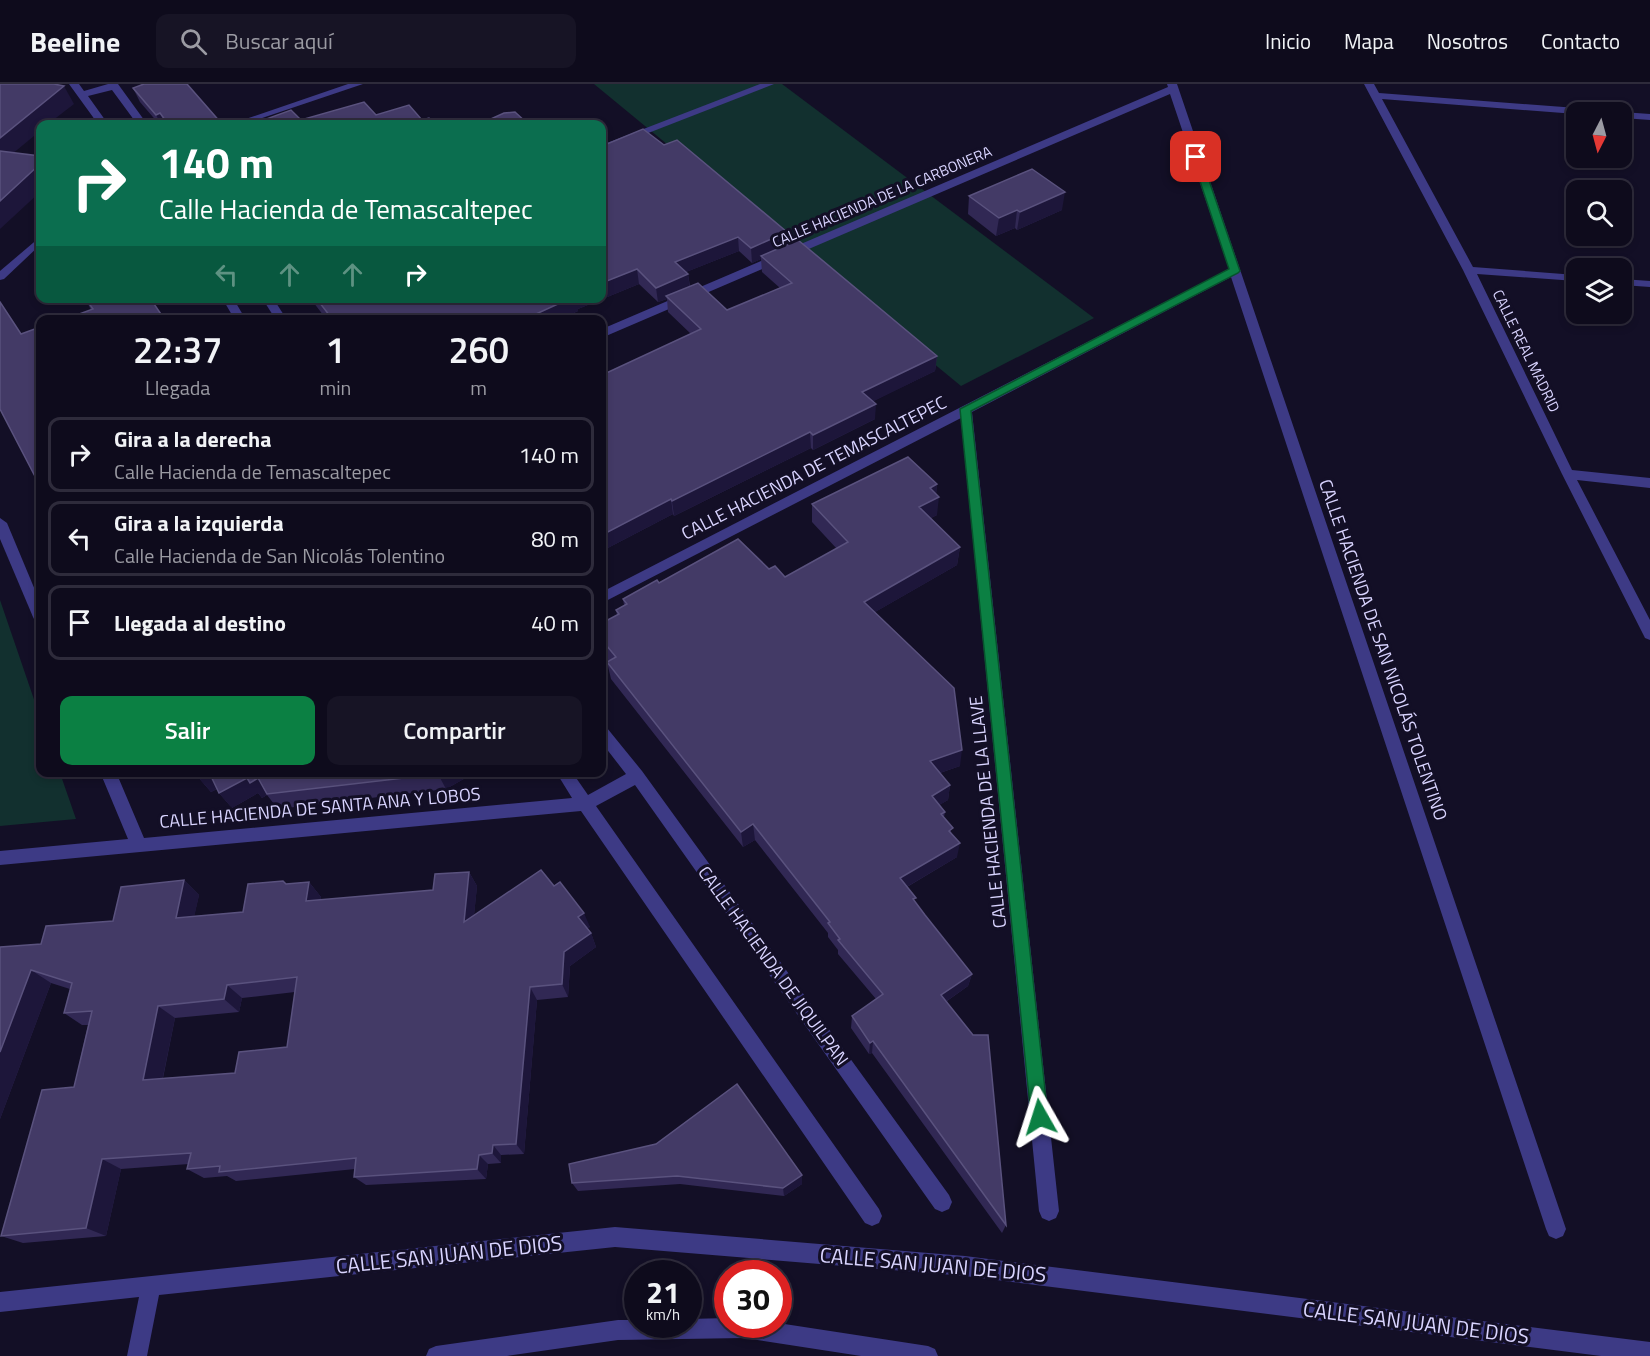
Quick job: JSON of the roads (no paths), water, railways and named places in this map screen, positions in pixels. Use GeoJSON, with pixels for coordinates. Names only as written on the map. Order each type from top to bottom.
{"type":"FeatureCollection","features":[{"type":"Feature","properties":{"kind":"street"},"geometry":{"type":"LineString","coordinates":[[74,84],[100,120]]}},
{"type":"Feature","properties":{"kind":"street"},"geometry":{"type":"LineString","coordinates":[[249,120],[358,84]]}},
{"type":"Feature","properties":{"kind":"street"},"geometry":{"type":"LineString","coordinates":[[606,146],[769,84]]}},
{"type":"Feature","properties":{"kind":"street","name":"CALLE REAL MADRID"},"geometry":{"type":"LineString","coordinates":[[1369,84],[1469,270],[1568,474],[1650,634]]}},
{"type":"Feature","properties":{"kind":"street"},"geometry":{"type":"LineString","coordinates":[[82,95],[114,85],[139,120]]}},
{"type":"Feature","properties":{"kind":"street","name":"CALLE HACIENDA DE SAN NICOLÁS TOLENTINO"},"geometry":{"type":"LineString","coordinates":[[1173,87],[1556,1229]]}},
{"type":"Feature","properties":{"kind":"street","name":"CALLE HACIENDA DE LA CARBONERA"},"geometry":{"type":"LineString","coordinates":[[606,331],[1173,87]]}},
{"type":"Feature","properties":{"kind":"street"},"geometry":{"type":"LineString","coordinates":[[1375,96],[1566,110]]}},
{"type":"Feature","properties":{"kind":"street"},"geometry":{"type":"LineString","coordinates":[[1632,116],[1650,117]]}},
{"type":"Feature","properties":{"kind":"street"},"geometry":{"type":"LineString","coordinates":[[0,277],[36,244]]}},
{"type":"Feature","properties":{"kind":"street"},"geometry":{"type":"LineString","coordinates":[[1469,270],[1566,277]]}},
{"type":"Feature","properties":{"kind":"street","name":"CALLE HACIENDA DE TEMASCALTEPEC"},"geometry":{"type":"LineString","coordinates":[[606,596],[1234,271]]}},
{"type":"Feature","properties":{"kind":"street"},"geometry":{"type":"LineString","coordinates":[[1632,283],[1650,284]]}},
{"type":"Feature","properties":{"kind":"street","name":"CALLE HACIENDA DE LA LLAVE"},"geometry":{"type":"LineString","coordinates":[[966,409],[1049,1211]]}},
{"type":"Feature","properties":{"kind":"street"},"geometry":{"type":"LineString","coordinates":[[1568,474],[1650,483]]}},
{"type":"Feature","properties":{"kind":"street"},"geometry":{"type":"LineString","coordinates":[[0,523],[36,608]]}},
{"type":"Feature","properties":{"kind":"street","name":"CALLE HACIENDA DE JIQUILPAN"},"geometry":{"type":"LineString","coordinates":[[606,737],[638,776],[942,1202]]}},
{"type":"Feature","properties":{"kind":"street","name":"CALLE HACIENDA DE SANTA ANA Y LOBOS"},"geometry":{"type":"LineString","coordinates":[[0,858],[585,804],[638,776]]}},
{"type":"Feature","properties":{"kind":"street"},"geometry":{"type":"LineString","coordinates":[[110,777],[139,845]]}},
{"type":"Feature","properties":{"kind":"street"},"geometry":{"type":"LineString","coordinates":[[566,777],[872,1216]]}},
{"type":"Feature","properties":{"kind":"street","name":"CALLE SAN JUAN DE DIOS"},"geometry":{"type":"LineString","coordinates":[[0,1302],[615,1237],[965,1266],[1650,1352]]}},
{"type":"Feature","properties":{"kind":"street"},"geometry":{"type":"LineString","coordinates":[[137,1356],[151,1286]]}},
{"type":"Feature","properties":{"kind":"street"},"geometry":{"type":"LineString","coordinates":[[436,1356],[462,1355],[618,1330],[744,1328],[928,1356]]}}]}
